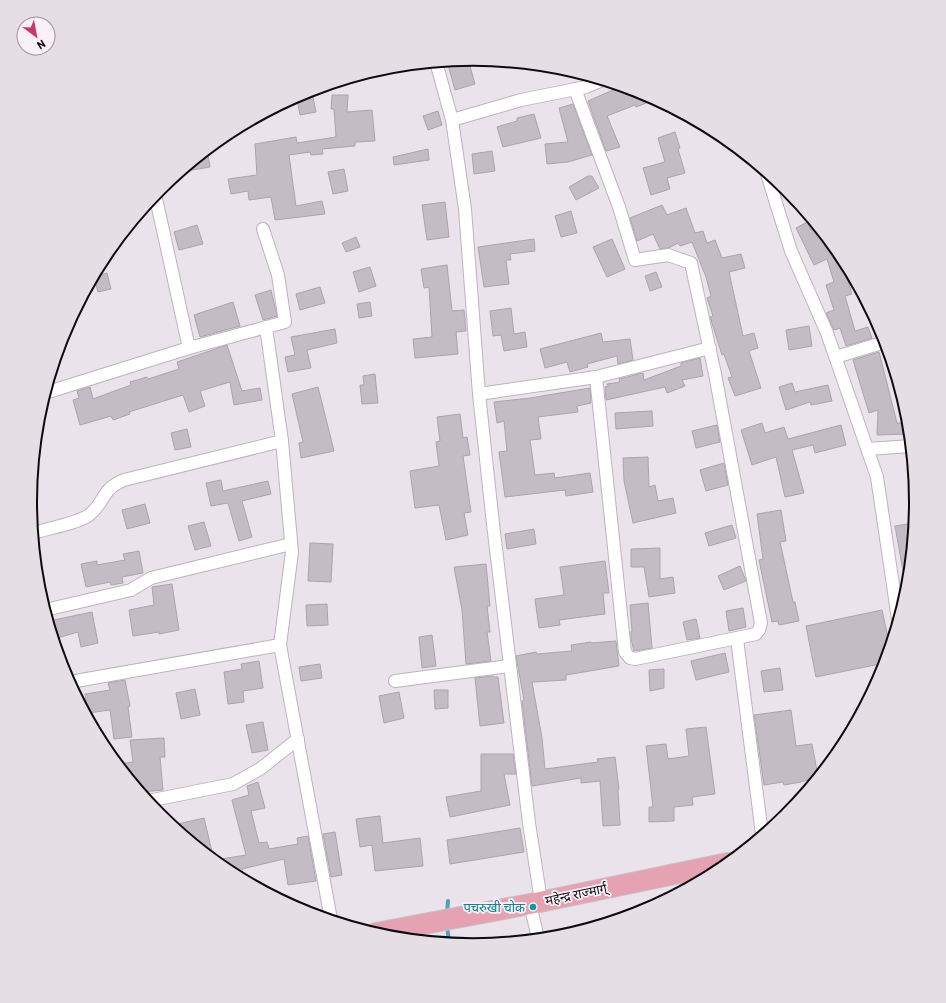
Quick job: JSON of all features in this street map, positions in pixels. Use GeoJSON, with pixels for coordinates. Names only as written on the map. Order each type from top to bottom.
{"type":"FeatureCollection","features":[{"type":"Feature","properties":{"kind":"highway","name":"महेन्द्र राज्मार्ग्"},"geometry":{"type":"LineString","coordinates":[[393,930],[535,903],[711,867]]}},
{"type":"Feature","properties":{"kind":"street"},"geometry":{"type":"LineString","coordinates":[[437,67],[452,120],[465,209],[480,394],[529,823],[538,933]]}},
{"type":"Feature","properties":{"kind":"street"},"geometry":{"type":"LineString","coordinates":[[452,120],[521,100],[586,87],[595,83]]}},
{"type":"Feature","properties":{"kind":"street"},"geometry":{"type":"LineString","coordinates":[[575,89],[620,208],[635,260],[668,255],[691,263],[710,348],[761,624],[756,634],[635,659],[630,658],[625,652],[596,377]]}},
{"type":"Feature","properties":{"kind":"street"},"geometry":{"type":"LineString","coordinates":[[769,182],[791,251],[827,333],[878,477],[896,606]]}},
{"type":"Feature","properties":{"kind":"street"},"geometry":{"type":"LineString","coordinates":[[157,202],[189,348]]}},
{"type":"Feature","properties":{"kind":"street"},"geometry":{"type":"LineString","coordinates":[[51,391],[189,348],[285,322],[278,275],[263,229]]}},
{"type":"Feature","properties":{"kind":"street"},"geometry":{"type":"LineString","coordinates":[[266,327],[282,441],[292,552],[280,645],[330,913]]}},
{"type":"Feature","properties":{"kind":"street"},"geometry":{"type":"LineString","coordinates":[[836,357],[879,344]]}},
{"type":"Feature","properties":{"kind":"street"},"geometry":{"type":"LineString","coordinates":[[480,394],[596,377],[710,348]]}},
{"type":"Feature","properties":{"kind":"street"},"geometry":{"type":"LineString","coordinates":[[38,532],[84,519],[98,506],[108,489],[124,480],[282,441]]}},
{"type":"Feature","properties":{"kind":"street"},"geometry":{"type":"LineString","coordinates":[[868,449],[905,446]]}},
{"type":"Feature","properties":{"kind":"street"},"geometry":{"type":"LineString","coordinates":[[51,609],[131,590],[151,578],[291,544]]}},
{"type":"Feature","properties":{"kind":"street"},"geometry":{"type":"LineString","coordinates":[[737,639],[761,828]]}},
{"type":"Feature","properties":{"kind":"street"},"geometry":{"type":"LineString","coordinates":[[76,681],[280,645]]}},
{"type":"Feature","properties":{"kind":"street"},"geometry":{"type":"LineString","coordinates":[[395,681],[510,666]]}},
{"type":"Feature","properties":{"kind":"street"},"geometry":{"type":"LineString","coordinates":[[155,800],[233,784],[260,769],[298,739]]}},
{"type":"Feature","properties":{"kind":"building"},"geometry":{"type":"Polygon","coordinates":[[[448,66],[470,66],[475,84],[455,90],[448,66]]]}},
{"type":"Feature","properties":{"kind":"building"},"geometry":{"type":"Polygon","coordinates":[[[614,89],[648,102],[636,107],[635,105],[607,116],[620,147],[606,151],[588,101],[614,89]]]}},
{"type":"Feature","properties":{"kind":"building"},"geometry":{"type":"Polygon","coordinates":[[[332,95],[348,95],[347,112],[372,110],[375,141],[355,142],[355,146],[322,149],[323,154],[311,155],[310,152],[289,155],[296,206],[322,201],[325,214],[275,220],[271,197],[249,200],[248,191],[231,194],[228,179],[257,175],[255,144],[296,137],[297,143],[336,137],[334,109],[331,109],[332,95]]]}},
{"type":"Feature","properties":{"kind":"building"},"geometry":{"type":"Polygon","coordinates":[[[313,97],[316,112],[300,115],[298,103],[313,97]]]}},
{"type":"Feature","properties":{"kind":"building"},"geometry":{"type":"Polygon","coordinates":[[[573,104],[592,155],[568,162],[547,164],[545,144],[568,142],[559,108],[573,104]]]}},
{"type":"Feature","properties":{"kind":"building"},"geometry":{"type":"Polygon","coordinates":[[[438,111],[442,125],[428,130],[423,116],[438,111]]]}},
{"type":"Feature","properties":{"kind":"building"},"geometry":{"type":"Polygon","coordinates":[[[534,114],[541,138],[503,147],[497,127],[517,121],[517,118],[534,114]]]}},
{"type":"Feature","properties":{"kind":"building"},"geometry":{"type":"Polygon","coordinates":[[[675,132],[685,173],[667,178],[670,189],[651,195],[643,168],[665,162],[658,138],[675,132]]]}},
{"type":"Feature","properties":{"kind":"building"},"geometry":{"type":"Polygon","coordinates":[[[428,149],[429,160],[394,165],[393,157],[428,149]]]}},
{"type":"Feature","properties":{"kind":"building"},"geometry":{"type":"Polygon","coordinates":[[[492,151],[495,171],[474,174],[472,154],[492,151]]]}},
{"type":"Feature","properties":{"kind":"building"},"geometry":{"type":"Polygon","coordinates":[[[208,156],[210,167],[191,170],[208,156]]]}},
{"type":"Feature","properties":{"kind":"building"},"geometry":{"type":"Polygon","coordinates":[[[344,169],[348,191],[333,194],[328,172],[344,169]]]}},
{"type":"Feature","properties":{"kind":"building"},"geometry":{"type":"Polygon","coordinates":[[[588,176],[592,176],[599,188],[576,200],[569,187],[588,176]]]}},
{"type":"Feature","properties":{"kind":"building"},"geometry":{"type":"Polygon","coordinates":[[[445,202],[449,237],[427,240],[422,205],[445,202]]]}},
{"type":"Feature","properties":{"kind":"building"},"geometry":{"type":"Polygon","coordinates":[[[662,205],[667,215],[686,208],[695,233],[703,231],[707,243],[715,240],[722,258],[741,254],[745,268],[729,272],[743,336],[754,333],[758,348],[749,351],[761,388],[735,396],[728,378],[732,377],[724,354],[722,355],[710,317],[713,316],[707,298],[711,296],[706,277],[692,242],[680,246],[678,243],[669,248],[660,249],[653,234],[637,241],[630,218],[662,205]]]}},
{"type":"Feature","properties":{"kind":"building"},"geometry":{"type":"Polygon","coordinates":[[[571,211],[577,233],[561,237],[555,216],[571,211]]]}},
{"type":"Feature","properties":{"kind":"building"},"geometry":{"type":"Polygon","coordinates":[[[807,222],[811,230],[813,229],[836,259],[846,276],[852,294],[845,296],[855,331],[868,327],[872,338],[846,346],[840,328],[834,330],[826,313],[834,310],[826,285],[834,282],[827,259],[814,265],[796,228],[807,222]]]}},
{"type":"Feature","properties":{"kind":"building"},"geometry":{"type":"Polygon","coordinates":[[[197,225],[203,244],[179,250],[174,232],[197,225]]]}},
{"type":"Feature","properties":{"kind":"building"},"geometry":{"type":"Polygon","coordinates":[[[356,237],[360,247],[346,252],[342,243],[356,237]]]}},
{"type":"Feature","properties":{"kind":"building"},"geometry":{"type":"Polygon","coordinates":[[[534,239],[535,251],[510,254],[511,260],[506,260],[509,284],[484,287],[478,247],[534,239]]]}},
{"type":"Feature","properties":{"kind":"building"},"geometry":{"type":"Polygon","coordinates":[[[612,239],[625,269],[607,277],[593,247],[612,239]]]}},
{"type":"Feature","properties":{"kind":"building"},"geometry":{"type":"Polygon","coordinates":[[[447,265],[452,311],[464,310],[466,331],[456,332],[458,354],[415,358],[413,339],[432,337],[429,287],[424,288],[421,269],[447,265]]]}},
{"type":"Feature","properties":{"kind":"building"},"geometry":{"type":"Polygon","coordinates":[[[370,267],[376,286],[359,292],[353,272],[370,267]]]}},
{"type":"Feature","properties":{"kind":"building"},"geometry":{"type":"Polygon","coordinates":[[[656,272],[662,287],[650,291],[645,276],[656,272]]]}},
{"type":"Feature","properties":{"kind":"building"},"geometry":{"type":"Polygon","coordinates":[[[107,273],[111,289],[98,292],[95,282],[100,275],[107,273]]]}},
{"type":"Feature","properties":{"kind":"building"},"geometry":{"type":"Polygon","coordinates":[[[320,287],[325,303],[300,310],[296,294],[320,287]]]}},
{"type":"Feature","properties":{"kind":"building"},"geometry":{"type":"Polygon","coordinates":[[[271,290],[277,316],[263,320],[255,295],[271,290]]]}},
{"type":"Feature","properties":{"kind":"building"},"geometry":{"type":"Polygon","coordinates":[[[233,302],[240,326],[200,337],[194,315],[233,302]]]}},
{"type":"Feature","properties":{"kind":"building"},"geometry":{"type":"Polygon","coordinates":[[[370,302],[372,316],[359,318],[357,304],[370,302]]]}},
{"type":"Feature","properties":{"kind":"building"},"geometry":{"type":"Polygon","coordinates":[[[511,308],[514,334],[525,332],[527,347],[504,351],[501,335],[493,336],[490,311],[511,308]]]}},
{"type":"Feature","properties":{"kind":"building"},"geometry":{"type":"Polygon","coordinates":[[[809,326],[812,346],[789,350],[786,330],[809,326]]]}},
{"type":"Feature","properties":{"kind":"building"},"geometry":{"type":"Polygon","coordinates":[[[335,329],[337,343],[307,350],[311,368],[288,372],[285,357],[295,355],[291,337],[335,329]]]}},
{"type":"Feature","properties":{"kind":"building"},"geometry":{"type":"Polygon","coordinates":[[[601,333],[603,342],[630,339],[633,360],[618,364],[617,356],[587,364],[588,367],[570,372],[567,362],[545,368],[540,349],[601,333]]]}},
{"type":"Feature","properties":{"kind":"building"},"geometry":{"type":"Polygon","coordinates":[[[227,345],[242,391],[260,388],[262,400],[234,405],[230,382],[200,391],[205,406],[189,412],[183,395],[129,412],[130,414],[113,420],[111,416],[80,425],[73,400],[79,398],[77,391],[90,387],[93,399],[131,385],[130,382],[147,377],[148,379],[179,369],[177,362],[227,345]]]}},
{"type":"Feature","properties":{"kind":"building"},"geometry":{"type":"Polygon","coordinates":[[[879,352],[897,423],[902,423],[904,434],[877,435],[878,410],[869,413],[853,360],[879,352]]]}},
{"type":"Feature","properties":{"kind":"building"},"geometry":{"type":"Polygon","coordinates":[[[700,358],[703,376],[682,380],[685,386],[667,393],[665,387],[606,400],[605,387],[608,386],[607,384],[620,382],[619,379],[643,373],[644,380],[681,366],[681,363],[700,358]]]}},
{"type":"Feature","properties":{"kind":"building"},"geometry":{"type":"Polygon","coordinates":[[[375,374],[378,403],[362,404],[360,385],[364,385],[363,376],[375,374]]]}},
{"type":"Feature","properties":{"kind":"building"},"geometry":{"type":"Polygon","coordinates":[[[792,383],[795,392],[828,385],[832,401],[811,405],[810,402],[786,410],[779,387],[792,383]]]}},
{"type":"Feature","properties":{"kind":"building"},"geometry":{"type":"Polygon","coordinates":[[[318,387],[334,451],[301,458],[299,443],[303,442],[292,394],[318,387]]]}},
{"type":"Feature","properties":{"kind":"building"},"geometry":{"type":"Polygon","coordinates":[[[590,388],[591,403],[577,406],[578,412],[538,417],[541,439],[530,440],[535,475],[554,473],[555,478],[590,473],[593,492],[566,496],[565,490],[505,497],[499,452],[507,451],[504,421],[497,423],[494,402],[530,398],[590,388]]]}},
{"type":"Feature","properties":{"kind":"building"},"geometry":{"type":"Polygon","coordinates":[[[652,411],[653,426],[616,429],[615,413],[652,411]]]}},
{"type":"Feature","properties":{"kind":"building"},"geometry":{"type":"Polygon","coordinates":[[[460,414],[463,438],[467,437],[470,455],[463,456],[471,512],[464,513],[468,535],[446,540],[439,505],[415,508],[410,471],[439,466],[436,442],[440,441],[437,417],[460,414]]]}},
{"type":"Feature","properties":{"kind":"building"},"geometry":{"type":"Polygon","coordinates":[[[762,423],[765,433],[784,427],[788,439],[841,425],[846,445],[815,453],[813,445],[792,450],[804,493],[785,497],[776,457],[752,465],[741,430],[762,423]]]}},
{"type":"Feature","properties":{"kind":"building"},"geometry":{"type":"Polygon","coordinates":[[[717,425],[720,442],[696,448],[692,431],[717,425]]]}},
{"type":"Feature","properties":{"kind":"building"},"geometry":{"type":"Polygon","coordinates":[[[187,429],[191,447],[175,450],[171,433],[187,429]]]}},
{"type":"Feature","properties":{"kind":"building"},"geometry":{"type":"Polygon","coordinates":[[[648,457],[649,487],[655,485],[658,501],[673,498],[676,513],[633,523],[624,481],[623,458],[648,457]]]}},
{"type":"Feature","properties":{"kind":"building"},"geometry":{"type":"Polygon","coordinates":[[[724,463],[728,485],[706,491],[700,470],[724,463]]]}},
{"type":"Feature","properties":{"kind":"building"},"geometry":{"type":"Polygon","coordinates":[[[221,480],[223,491],[268,481],[271,494],[242,501],[252,537],[239,541],[228,503],[211,506],[206,483],[221,480]]]}},
{"type":"Feature","properties":{"kind":"building"},"geometry":{"type":"Polygon","coordinates":[[[145,504],[150,523],[127,529],[122,510],[145,504]]]}},
{"type":"Feature","properties":{"kind":"building"},"geometry":{"type":"Polygon","coordinates":[[[781,510],[786,541],[780,542],[793,602],[795,602],[799,621],[779,625],[778,621],[772,622],[759,560],[763,559],[757,514],[781,510]]]}},
{"type":"Feature","properties":{"kind":"building"},"geometry":{"type":"Polygon","coordinates":[[[204,522],[211,546],[195,550],[188,526],[204,522]]]}},
{"type":"Feature","properties":{"kind":"building"},"geometry":{"type":"Polygon","coordinates":[[[908,524],[903,572],[895,526],[908,524]]]}},
{"type":"Feature","properties":{"kind":"building"},"geometry":{"type":"Polygon","coordinates":[[[732,525],[736,538],[709,546],[705,533],[732,525]]]}},
{"type":"Feature","properties":{"kind":"building"},"geometry":{"type":"Polygon","coordinates":[[[534,529],[536,544],[507,549],[505,534],[534,529]]]}},
{"type":"Feature","properties":{"kind":"building"},"geometry":{"type":"Polygon","coordinates":[[[310,543],[333,544],[331,582],[308,581],[310,543]]]}},
{"type":"Feature","properties":{"kind":"building"},"geometry":{"type":"Polygon","coordinates":[[[660,548],[660,579],[673,577],[675,593],[649,597],[644,567],[631,567],[631,549],[660,548]]]}},
{"type":"Feature","properties":{"kind":"building"},"geometry":{"type":"Polygon","coordinates":[[[139,551],[143,573],[122,577],[123,583],[111,585],[110,582],[86,587],[81,564],[97,561],[97,565],[125,560],[123,554],[139,551]]]}},
{"type":"Feature","properties":{"kind":"building"},"geometry":{"type":"Polygon","coordinates":[[[605,561],[609,593],[603,593],[605,614],[559,620],[560,625],[539,628],[535,599],[564,595],[560,567],[605,561]]]}},
{"type":"Feature","properties":{"kind":"building"},"geometry":{"type":"Polygon","coordinates":[[[486,564],[490,606],[487,606],[490,632],[487,632],[491,661],[466,664],[462,610],[454,567],[486,564]]]}},
{"type":"Feature","properties":{"kind":"building"},"geometry":{"type":"Polygon","coordinates":[[[740,566],[746,581],[724,590],[718,576],[740,566]]]}},
{"type":"Feature","properties":{"kind":"building"},"geometry":{"type":"Polygon","coordinates":[[[172,584],[179,630],[159,634],[159,632],[133,636],[129,610],[154,605],[152,587],[172,584]]]}},
{"type":"Feature","properties":{"kind":"building"},"geometry":{"type":"Polygon","coordinates":[[[648,603],[652,648],[634,651],[631,639],[632,631],[630,605],[648,603]]]}},
{"type":"Feature","properties":{"kind":"building"},"geometry":{"type":"Polygon","coordinates":[[[327,604],[328,625],[307,626],[306,605],[327,604]]]}},
{"type":"Feature","properties":{"kind":"building"},"geometry":{"type":"Polygon","coordinates":[[[743,608],[746,627],[729,631],[726,611],[743,608]]]}},
{"type":"Feature","properties":{"kind":"building"},"geometry":{"type":"Polygon","coordinates":[[[882,610],[888,636],[877,665],[816,677],[806,626],[882,610]]]}},
{"type":"Feature","properties":{"kind":"building"},"geometry":{"type":"Polygon","coordinates":[[[92,612],[98,643],[81,647],[78,632],[59,638],[54,620],[92,612]]]}},
{"type":"Feature","properties":{"kind":"building"},"geometry":{"type":"Polygon","coordinates":[[[696,619],[700,638],[687,640],[683,622],[696,619]]]}},
{"type":"Feature","properties":{"kind":"building"},"geometry":{"type":"Polygon","coordinates":[[[432,635],[436,666],[422,668],[419,637],[432,635]]]}},
{"type":"Feature","properties":{"kind":"building"},"geometry":{"type":"Polygon","coordinates":[[[616,641],[619,666],[566,675],[566,680],[532,682],[542,738],[545,769],[598,762],[597,759],[615,757],[619,789],[620,825],[603,826],[600,781],[581,783],[581,778],[532,786],[522,701],[524,700],[516,656],[536,652],[537,654],[572,651],[571,645],[591,642],[616,641]]]}},
{"type":"Feature","properties":{"kind":"building"},"geometry":{"type":"Polygon","coordinates":[[[725,653],[729,672],[696,680],[691,661],[725,653]]]}},
{"type":"Feature","properties":{"kind":"building"},"geometry":{"type":"Polygon","coordinates":[[[259,661],[263,688],[243,691],[244,702],[228,704],[224,672],[242,669],[241,664],[259,661]]]}},
{"type":"Feature","properties":{"kind":"building"},"geometry":{"type":"Polygon","coordinates":[[[320,664],[322,678],[301,681],[299,667],[320,664]]]}},
{"type":"Feature","properties":{"kind":"building"},"geometry":{"type":"Polygon","coordinates":[[[780,668],[783,690],[764,692],[761,671],[780,668]]]}},
{"type":"Feature","properties":{"kind":"building"},"geometry":{"type":"Polygon","coordinates":[[[664,669],[664,688],[650,691],[649,670],[664,669]]]}},
{"type":"Feature","properties":{"kind":"building"},"geometry":{"type":"Polygon","coordinates":[[[493,676],[498,677],[504,723],[480,726],[475,678],[493,676]]]}},
{"type":"Feature","properties":{"kind":"building"},"geometry":{"type":"Polygon","coordinates":[[[125,680],[130,706],[128,707],[132,737],[114,739],[110,710],[92,713],[86,702],[85,694],[110,690],[108,683],[125,680]]]}},
{"type":"Feature","properties":{"kind":"building"},"geometry":{"type":"Polygon","coordinates":[[[195,689],[200,715],[181,719],[176,693],[195,689]]]}},
{"type":"Feature","properties":{"kind":"building"},"geometry":{"type":"Polygon","coordinates":[[[434,690],[448,690],[448,708],[435,709],[434,690]]]}},
{"type":"Feature","properties":{"kind":"building"},"geometry":{"type":"Polygon","coordinates":[[[399,692],[404,718],[384,723],[379,696],[399,692]]]}},
{"type":"Feature","properties":{"kind":"building"},"geometry":{"type":"Polygon","coordinates":[[[791,710],[796,746],[812,744],[817,770],[809,779],[784,785],[783,782],[764,785],[754,715],[791,710]]]}},
{"type":"Feature","properties":{"kind":"building"},"geometry":{"type":"Polygon","coordinates":[[[263,722],[268,750],[252,753],[246,725],[263,722]]]}},
{"type":"Feature","properties":{"kind":"building"},"geometry":{"type":"Polygon","coordinates":[[[706,727],[715,794],[692,797],[693,805],[674,807],[674,821],[649,822],[649,807],[653,807],[646,746],[666,744],[668,759],[689,756],[686,729],[706,727]]]}},
{"type":"Feature","properties":{"kind":"building"},"geometry":{"type":"Polygon","coordinates":[[[164,738],[165,757],[160,757],[163,790],[147,791],[124,763],[133,762],[130,740],[164,738]]]}},
{"type":"Feature","properties":{"kind":"building"},"geometry":{"type":"Polygon","coordinates":[[[481,754],[513,754],[516,774],[504,774],[510,805],[450,817],[446,797],[481,791],[481,754]]]}},
{"type":"Feature","properties":{"kind":"building"},"geometry":{"type":"Polygon","coordinates":[[[258,782],[265,808],[251,811],[259,843],[267,842],[269,849],[298,844],[297,838],[308,836],[316,881],[288,885],[284,859],[242,869],[242,871],[224,859],[246,855],[232,800],[249,795],[247,786],[258,782]]]}},
{"type":"Feature","properties":{"kind":"building"},"geometry":{"type":"Polygon","coordinates":[[[380,816],[383,843],[420,838],[423,866],[375,871],[372,845],[360,847],[356,819],[380,816]]]}},
{"type":"Feature","properties":{"kind":"building"},"geometry":{"type":"Polygon","coordinates":[[[204,818],[212,850],[186,829],[180,823],[204,818]]]}},
{"type":"Feature","properties":{"kind":"building"},"geometry":{"type":"Polygon","coordinates":[[[520,828],[524,852],[450,864],[447,840],[520,828]]]}},
{"type":"Feature","properties":{"kind":"building"},"geometry":{"type":"Polygon","coordinates":[[[335,832],[342,875],[331,877],[323,834],[335,832]]]}},
{"type":"Feature","properties":{"kind":"waterway"},"geometry":{"type":"LineString","coordinates":[[447,913],[448,901]]}},
{"type":"Feature","properties":{"kind":"waterway"},"geometry":{"type":"LineString","coordinates":[[447,925],[448,937]]}},
{"type":"Feature","properties":{"kind":"place","name":"पचरुखी चोक"},"geometry":{"type":"Point","coordinates":[533,907]}}]}
